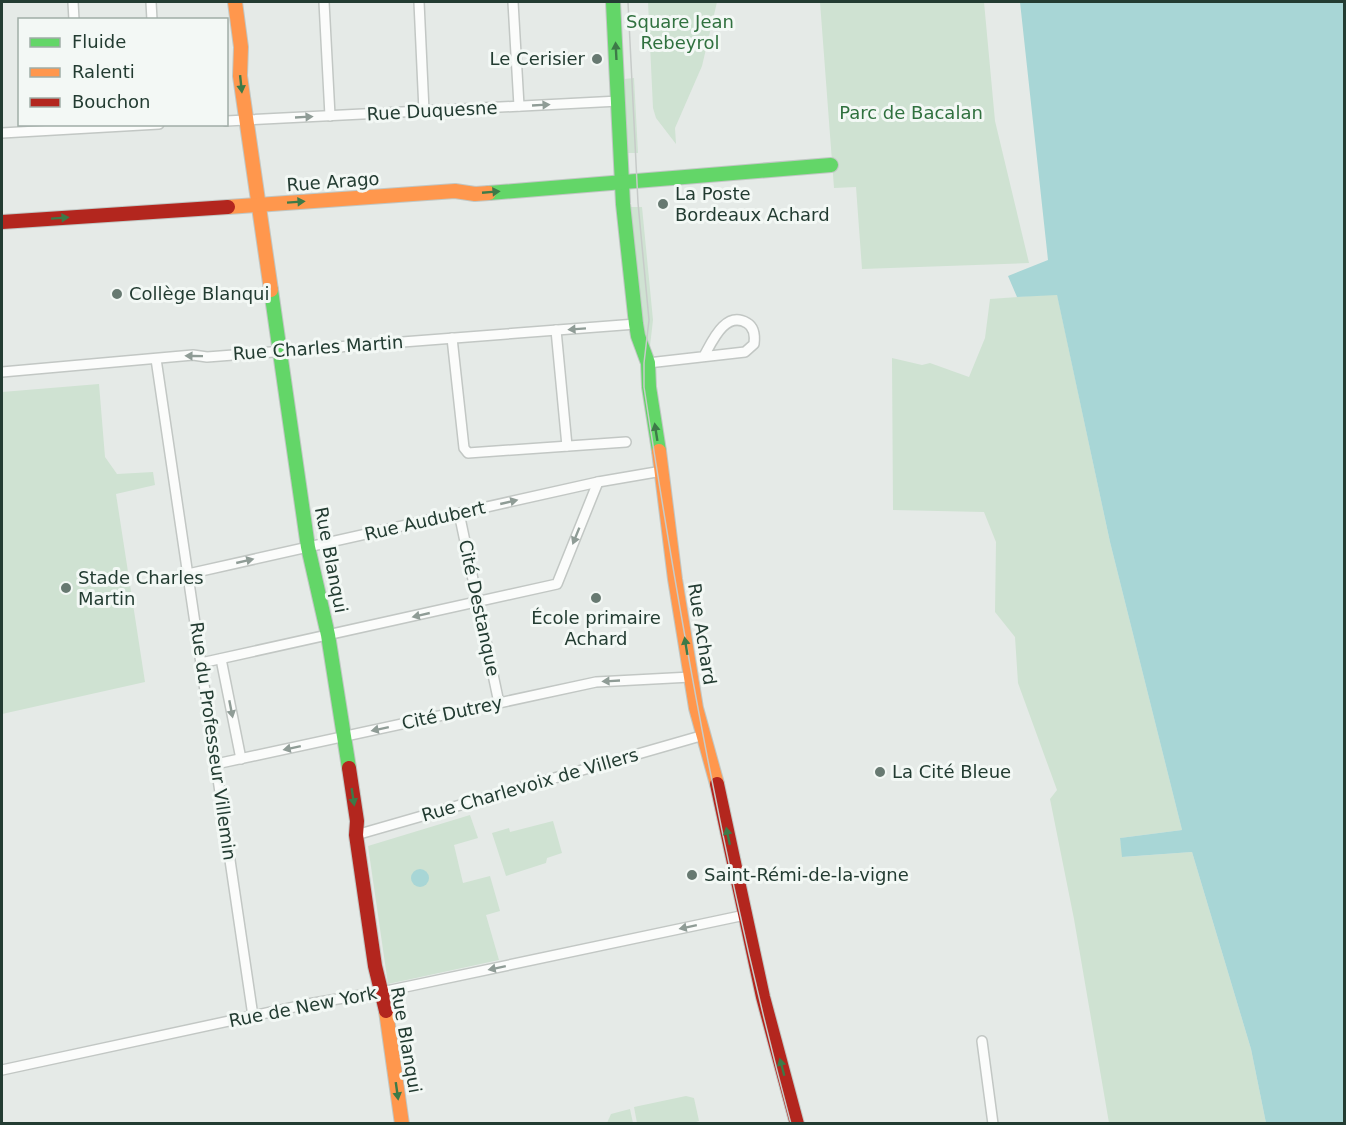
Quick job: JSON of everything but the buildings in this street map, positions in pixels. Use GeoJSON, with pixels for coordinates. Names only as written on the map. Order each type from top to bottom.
{"type":"FeatureCollection","features":[{"type":"Feature","properties":{"kind":"street"},"geometry":{"type":"LineString","coordinates":[[73,2],[74,18]]}},
{"type":"Feature","properties":{"kind":"street"},"geometry":{"type":"LineString","coordinates":[[151,2],[152,18]]}},
{"type":"Feature","properties":{"kind":"street","name":"Rue Blanqui"},"geometry":{"type":"LineString","coordinates":[[235,2],[241,46],[240,76],[308,547],[328,635],[357,821],[356,835],[375,966],[402,1124]]}},
{"type":"Feature","properties":{"kind":"street"},"geometry":{"type":"LineString","coordinates":[[324,2],[330,116]]}},
{"type":"Feature","properties":{"kind":"street"},"geometry":{"type":"LineString","coordinates":[[419,2],[424,111]]}},
{"type":"Feature","properties":{"kind":"street"},"geometry":{"type":"LineString","coordinates":[[513,2],[519,106]]}},
{"type":"Feature","properties":{"kind":"street","name":"Rue Achard"},"geometry":{"type":"LineString","coordinates":[[613,2],[622,182],[636,324],[648,363],[649,387],[675,579],[696,708],[719,792],[763,997],[797,1124]]}},
{"type":"Feature","properties":{"kind":"street","name":"Rue Duquesne"},"geometry":{"type":"LineString","coordinates":[[228,121],[618,101]]}},
{"type":"Feature","properties":{"kind":"street"},"geometry":{"type":"LineString","coordinates":[[2,133],[106,126]]}},
{"type":"Feature","properties":{"kind":"street","name":"Rue Arago"},"geometry":{"type":"LineString","coordinates":[[2,222],[455,192],[475,194],[831,165]]}},
{"type":"Feature","properties":{"kind":"street"},"geometry":{"type":"LineString","coordinates":[[648,363],[745,352],[754,344],[755,335],[752,327],[746,322],[729,321],[722,327],[704,356]]}},
{"type":"Feature","properties":{"kind":"street","name":"Rue Charles Martin"},"geometry":{"type":"LineString","coordinates":[[2,372],[636,324]]}},
{"type":"Feature","properties":{"kind":"street"},"geometry":{"type":"LineString","coordinates":[[556,330],[567,446]]}},
{"type":"Feature","properties":{"kind":"street"},"geometry":{"type":"LineString","coordinates":[[453,338],[464,448],[468,453],[626,442]]}},
{"type":"Feature","properties":{"kind":"street","name":"Rue du Professeur Villemin"},"geometry":{"type":"LineString","coordinates":[[156,359],[253,1016]]}},
{"type":"Feature","properties":{"kind":"street","name":"Rue Audubert"},"geometry":{"type":"LineString","coordinates":[[188,574],[598,482],[662,471]]}},
{"type":"Feature","properties":{"kind":"street"},"geometry":{"type":"LineString","coordinates":[[201,663],[557,584],[598,482]]}},
{"type":"Feature","properties":{"kind":"street","name":"Cité Destanque"},"geometry":{"type":"LineString","coordinates":[[459,513],[499,703]]}},
{"type":"Feature","properties":{"kind":"street"},"geometry":{"type":"LineString","coordinates":[[221,659],[241,759]]}},
{"type":"Feature","properties":{"kind":"street","name":"Cité Dutrey"},"geometry":{"type":"LineString","coordinates":[[216,764],[596,682],[691,676]]}},
{"type":"Feature","properties":{"kind":"street","name":"Rue Charlevoix de Villers"},"geometry":{"type":"LineString","coordinates":[[356,835],[704,735]]}},
{"type":"Feature","properties":{"kind":"street","name":"Rue de New York"},"geometry":{"type":"LineString","coordinates":[[2,1070],[745,915]]}},
{"type":"Feature","properties":{"kind":"street"},"geometry":{"type":"LineString","coordinates":[[982,1041],[993,1124]]}},
{"type":"Feature","properties":{"kind":"green space","name":"Square Jean Rebeyrol"},"geometry":{"type":"Polygon","coordinates":[[[648,2],[717,2],[702,66],[675,128],[676,144],[656,118],[653,108],[648,2]]]}},
{"type":"Feature","properties":{"kind":"green space","name":"Parc de Bacalan"},"geometry":{"type":"Polygon","coordinates":[[[820,2],[984,2],[995,121],[1029,263],[862,269],[856,187],[834,188],[820,2]]]}},
{"type":"Feature","properties":{"kind":"green space"},"geometry":{"type":"Polygon","coordinates":[[[634,78],[638,153],[628,153],[624,79],[634,78]]]}},
{"type":"Feature","properties":{"kind":"green space"},"geometry":{"type":"Polygon","coordinates":[[[631,207],[642,207],[653,320],[650,346],[641,333],[642,319],[631,207]]]}},
{"type":"Feature","properties":{"kind":"green space"},"geometry":{"type":"Polygon","coordinates":[[[1057,294],[1110,542],[1182,830],[1120,838],[1123,857],[1192,852],[1251,1049],[1266,1123],[1109,1123],[1074,919],[1050,799],[1057,790],[1018,683],[1015,637],[995,612],[996,542],[984,512],[893,510],[892,358],[922,365],[930,363],[969,377],[985,338],[990,299],[1057,294]]]}},
{"type":"Feature","properties":{"kind":"green space","name":"Stade Charles Martin"},"geometry":{"type":"Polygon","coordinates":[[[99,384],[105,457],[117,474],[153,472],[155,485],[116,494],[145,682],[2,714],[2,392],[99,384]]]}},
{"type":"Feature","properties":{"kind":"green space"},"geometry":{"type":"Polygon","coordinates":[[[470,815],[478,838],[454,845],[463,883],[490,876],[500,911],[486,915],[499,960],[388,984],[368,846],[470,815]]]}},
{"type":"Feature","properties":{"kind":"green space"},"geometry":{"type":"Polygon","coordinates":[[[553,821],[562,853],[547,858],[546,863],[506,876],[492,833],[509,828],[510,832],[553,821]]]}},
{"type":"Feature","properties":{"kind":"green space"},"geometry":{"type":"Polygon","coordinates":[[[686,1096],[694,1098],[699,1121],[690,1124],[637,1123],[634,1107],[686,1096]]]}},
{"type":"Feature","properties":{"kind":"green space"},"geometry":{"type":"Polygon","coordinates":[[[630,1109],[633,1123],[607,1123],[611,1114],[630,1109]]]}},
{"type":"Feature","properties":{"kind":"water"},"geometry":{"type":"Polygon","coordinates":[[[1020,2],[1344,2],[1344,1123],[1266,1123],[1251,1049],[1192,852],[1122,857],[1120,838],[1182,830],[1110,542],[1057,295],[1017,297],[1008,276],[1048,260],[1020,2]]]}},
{"type":"Feature","properties":{"kind":"water"},"geometry":{"type":"Polygon","coordinates":[[[420,869],[426,872],[429,878],[426,884],[420,887],[414,884],[411,878],[414,872],[420,869]]]}},
{"type":"Feature","properties":{"kind":"tram line"},"geometry":{"type":"LineString","coordinates":[[628,2],[638,203],[649,320],[644,387],[707,757],[746,941],[791,1124]]}},
{"type":"Feature","properties":{"kind":"traffic: fast"},"geometry":{"type":"LineString","coordinates":[[613,2],[623,204],[636,324],[648,363],[649,387],[659,451]]}},
{"type":"Feature","properties":{"kind":"traffic: fast"},"geometry":{"type":"LineString","coordinates":[[489,193],[831,165]]}},
{"type":"Feature","properties":{"kind":"traffic: fast"},"geometry":{"type":"LineString","coordinates":[[271,290],[308,547],[328,635],[349,768]]}},
{"type":"Feature","properties":{"kind":"traffic: slow"},"geometry":{"type":"LineString","coordinates":[[235,2],[241,47],[240,76],[271,290]]}},
{"type":"Feature","properties":{"kind":"traffic: slow"},"geometry":{"type":"LineString","coordinates":[[228,207],[455,191],[475,194],[489,193]]}},
{"type":"Feature","properties":{"kind":"traffic: slow"},"geometry":{"type":"LineString","coordinates":[[659,451],[675,579],[696,708],[717,784]]}},
{"type":"Feature","properties":{"kind":"traffic: slow"},"geometry":{"type":"LineString","coordinates":[[386,1011],[402,1124]]}},
{"type":"Feature","properties":{"kind":"traffic: jam"},"geometry":{"type":"LineString","coordinates":[[2,222],[228,207]]}},
{"type":"Feature","properties":{"kind":"traffic: jam"},"geometry":{"type":"LineString","coordinates":[[349,768],[375,966],[386,1011]]}},
{"type":"Feature","properties":{"kind":"traffic: jam"},"geometry":{"type":"LineString","coordinates":[[717,784],[763,997],[797,1124]]}},
{"type":"Feature","properties":{"kind":"place","name":"Le Cerisier"},"geometry":{"type":"Point","coordinates":[597,59]}},
{"type":"Feature","properties":{"kind":"place","name":"La Poste Bordeaux Achard"},"geometry":{"type":"Point","coordinates":[663,204]}},
{"type":"Feature","properties":{"kind":"place","name":"Collège Blanqui"},"geometry":{"type":"Point","coordinates":[117,294]}},
{"type":"Feature","properties":{"kind":"place","name":"Stade Charles Martin"},"geometry":{"type":"Point","coordinates":[66,588]}},
{"type":"Feature","properties":{"kind":"place","name":"École primaire Achard"},"geometry":{"type":"Point","coordinates":[596,598]}},
{"type":"Feature","properties":{"kind":"place","name":"La Cité Bleue"},"geometry":{"type":"Point","coordinates":[880,772]}},
{"type":"Feature","properties":{"kind":"place","name":"Saint-Rémi-de-la-vigne"},"geometry":{"type":"Point","coordinates":[692,875]}}]}
